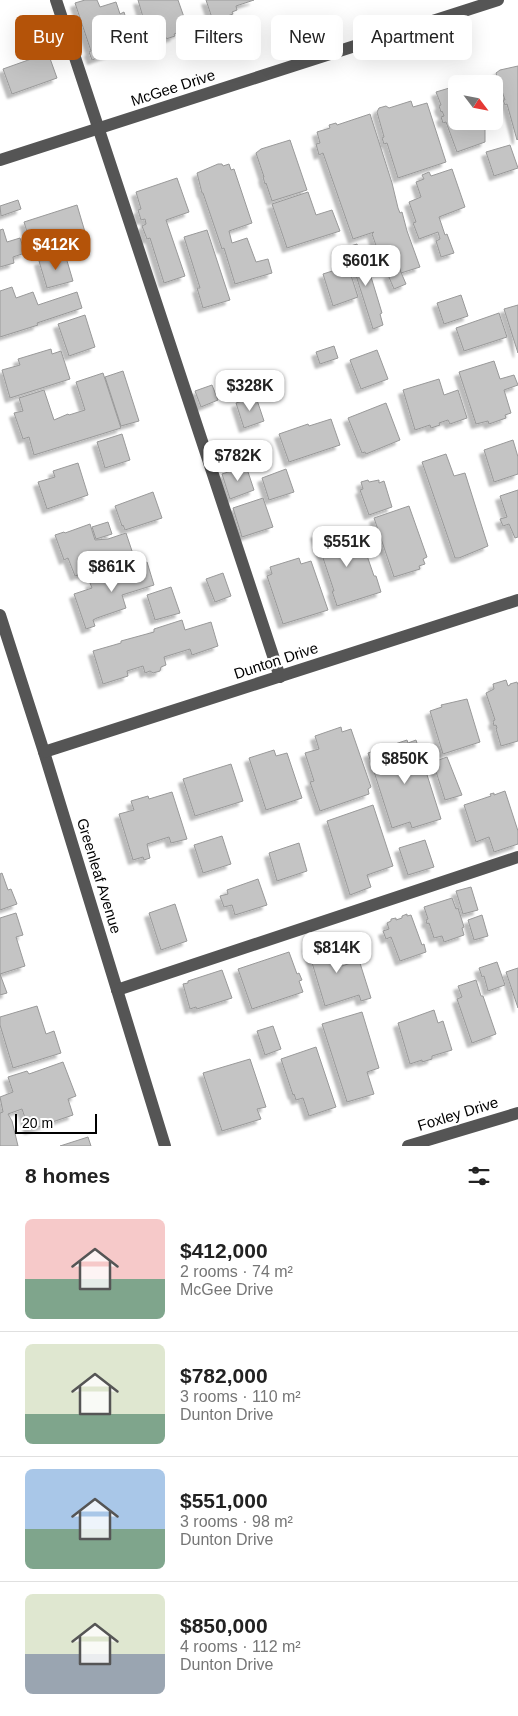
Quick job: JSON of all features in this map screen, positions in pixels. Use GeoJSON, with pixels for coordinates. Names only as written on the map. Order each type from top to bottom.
{"type":"FeatureCollection","features":[{"type":"Feature","properties":{"kind":"street"},"geometry":{"type":"LineString","coordinates":[[56,0],[100,128],[280,676]]}},
{"type":"Feature","properties":{"kind":"street","name":"McGee Drive"},"geometry":{"type":"LineString","coordinates":[[0,160],[498,0]]}},
{"type":"Feature","properties":{"kind":"street","name":"Dunton Drive"},"geometry":{"type":"LineString","coordinates":[[44,752],[518,600]]}},
{"type":"Feature","properties":{"kind":"street","name":"Greenleaf Avenue"},"geometry":{"type":"LineString","coordinates":[[0,615],[165,1146]]}},
{"type":"Feature","properties":{"kind":"street"},"geometry":{"type":"LineString","coordinates":[[117,990],[518,857]]}},
{"type":"Feature","properties":{"kind":"street","name":"Foxley Drive"},"geometry":{"type":"LineString","coordinates":[[408,1146],[518,1113]]}},
{"type":"Feature","properties":{"kind":"building"},"geometry":{"type":"Polygon","coordinates":[[[85,0],[97,0],[100,7],[116,2],[120,14],[124,12],[125,15],[92,15],[92,60],[82,24],[82,15],[79,15],[75,3],[85,0]]]}},
{"type":"Feature","properties":{"kind":"building"},"geometry":{"type":"Polygon","coordinates":[[[138,0],[178,0],[183,15],[176,15],[175,36],[166,39],[166,15],[142,15],[138,0]]]}},
{"type":"Feature","properties":{"kind":"building"},"geometry":{"type":"Polygon","coordinates":[[[206,0],[254,0],[236,6],[237,10],[230,15],[211,15],[206,0]]]}},
{"type":"Feature","properties":{"kind":"building"},"geometry":{"type":"Polygon","coordinates":[[[28,60],[51,60],[57,78],[12,94],[3,69],[28,60]]]}},
{"type":"Feature","properties":{"kind":"building"},"geometry":{"type":"Polygon","coordinates":[[[518,66],[517,140],[507,104],[505,105],[503,100],[505,100],[503,94],[503,75],[497,75],[496,73],[500,70],[518,66]]]}},
{"type":"Feature","properties":{"kind":"building"},"geometry":{"type":"Polygon","coordinates":[[[448,88],[448,127],[446,122],[443,123],[441,117],[444,116],[439,106],[441,105],[436,92],[448,88]]]}},
{"type":"Feature","properties":{"kind":"building"},"geometry":{"type":"Polygon","coordinates":[[[411,101],[413,107],[427,103],[446,162],[398,178],[387,143],[384,144],[382,138],[384,137],[377,112],[379,108],[386,106],[389,108],[411,101]]]}},
{"type":"Feature","properties":{"kind":"building"},"geometry":{"type":"Polygon","coordinates":[[[370,114],[398,208],[400,213],[402,212],[420,267],[401,273],[394,252],[380,257],[372,234],[374,232],[353,239],[323,153],[319,155],[316,144],[320,143],[317,132],[330,128],[329,125],[336,123],[337,125],[370,114]]]}},
{"type":"Feature","properties":{"kind":"building"},"geometry":{"type":"Polygon","coordinates":[[[449,130],[485,130],[485,142],[457,152],[449,130]]]}},
{"type":"Feature","properties":{"kind":"building"},"geometry":{"type":"Polygon","coordinates":[[[290,140],[307,190],[272,201],[256,153],[261,149],[290,140]]]}},
{"type":"Feature","properties":{"kind":"building"},"geometry":{"type":"Polygon","coordinates":[[[510,145],[518,168],[494,176],[486,152],[510,145]]]}},
{"type":"Feature","properties":{"kind":"building"},"geometry":{"type":"Polygon","coordinates":[[[218,164],[223,166],[229,164],[231,170],[234,169],[252,223],[229,231],[232,243],[247,238],[256,262],[268,259],[272,273],[235,284],[224,248],[222,249],[202,193],[197,173],[218,164]]]}},
{"type":"Feature","properties":{"kind":"building"},"geometry":{"type":"Polygon","coordinates":[[[452,169],[465,207],[439,217],[454,253],[441,257],[436,241],[440,239],[438,232],[419,239],[413,223],[416,222],[409,202],[421,197],[416,182],[424,179],[422,175],[429,172],[431,176],[452,169]]]}},
{"type":"Feature","properties":{"kind":"building"},"geometry":{"type":"Polygon","coordinates":[[[177,178],[189,212],[166,220],[185,276],[164,283],[150,238],[147,239],[142,226],[146,224],[145,219],[141,220],[138,210],[141,209],[136,192],[177,178]]]}},
{"type":"Feature","properties":{"kind":"building"},"geometry":{"type":"Polygon","coordinates":[[[308,192],[316,215],[332,210],[340,231],[287,248],[272,204],[308,192]]]}},
{"type":"Feature","properties":{"kind":"building"},"geometry":{"type":"Polygon","coordinates":[[[18,200],[21,209],[1,216],[0,206],[18,200]]]}},
{"type":"Feature","properties":{"kind":"building"},"geometry":{"type":"Polygon","coordinates":[[[77,205],[85,232],[32,248],[24,222],[77,205]]]}},
{"type":"Feature","properties":{"kind":"building"},"geometry":{"type":"Polygon","coordinates":[[[3,229],[7,242],[20,238],[25,253],[13,257],[14,263],[0,267],[0,230],[3,229]]]}},
{"type":"Feature","properties":{"kind":"building"},"geometry":{"type":"Polygon","coordinates":[[[207,230],[230,300],[203,308],[197,288],[200,288],[184,237],[207,230]]]}},
{"type":"Feature","properties":{"kind":"building"},"geometry":{"type":"Polygon","coordinates":[[[357,244],[364,268],[368,267],[382,313],[380,314],[383,325],[373,329],[347,247],[357,244]]]}},
{"type":"Feature","properties":{"kind":"building"},"geometry":{"type":"Polygon","coordinates":[[[65,254],[73,281],[47,288],[39,261],[65,254]]]}},
{"type":"Feature","properties":{"kind":"building"},"geometry":{"type":"Polygon","coordinates":[[[348,266],[358,297],[333,306],[323,274],[348,266]]]}},
{"type":"Feature","properties":{"kind":"building"},"geometry":{"type":"Polygon","coordinates":[[[400,270],[406,284],[394,289],[388,275],[400,270]]]}},
{"type":"Feature","properties":{"kind":"building"},"geometry":{"type":"Polygon","coordinates":[[[12,287],[16,298],[33,292],[38,305],[77,292],[82,308],[0,337],[0,291],[12,287]]]}},
{"type":"Feature","properties":{"kind":"building"},"geometry":{"type":"Polygon","coordinates":[[[461,295],[468,316],[444,324],[437,303],[461,295]]]}},
{"type":"Feature","properties":{"kind":"building"},"geometry":{"type":"Polygon","coordinates":[[[518,305],[518,353],[504,309],[518,305]]]}},
{"type":"Feature","properties":{"kind":"building"},"geometry":{"type":"Polygon","coordinates":[[[499,313],[507,337],[464,351],[456,328],[499,313]]]}},
{"type":"Feature","properties":{"kind":"building"},"geometry":{"type":"Polygon","coordinates":[[[85,315],[95,347],[69,356],[58,324],[85,315]]]}},
{"type":"Feature","properties":{"kind":"building"},"geometry":{"type":"Polygon","coordinates":[[[334,346],[338,358],[320,364],[316,352],[334,346]]]}},
{"type":"Feature","properties":{"kind":"building"},"geometry":{"type":"Polygon","coordinates":[[[51,349],[52,354],[61,351],[70,379],[10,398],[2,370],[20,365],[18,359],[51,349]]]}},
{"type":"Feature","properties":{"kind":"building"},"geometry":{"type":"Polygon","coordinates":[[[377,350],[388,379],[361,389],[350,360],[377,350]]]}},
{"type":"Feature","properties":{"kind":"building"},"geometry":{"type":"Polygon","coordinates":[[[494,361],[500,379],[514,375],[518,385],[504,390],[511,413],[505,415],[506,418],[489,424],[488,421],[476,424],[459,372],[494,361]]]}},
{"type":"Feature","properties":{"kind":"building"},"geometry":{"type":"Polygon","coordinates":[[[123,371],[139,421],[121,426],[105,377],[123,371]]]}},
{"type":"Feature","properties":{"kind":"building"},"geometry":{"type":"Polygon","coordinates":[[[103,373],[121,428],[34,455],[29,437],[23,439],[14,413],[23,411],[19,398],[44,390],[54,420],[85,410],[76,382],[103,373]]]}},
{"type":"Feature","properties":{"kind":"building"},"geometry":{"type":"Polygon","coordinates":[[[439,379],[444,395],[458,390],[467,418],[450,424],[448,420],[431,428],[430,425],[415,430],[403,390],[439,379]]]}},
{"type":"Feature","properties":{"kind":"building"},"geometry":{"type":"Polygon","coordinates":[[[212,385],[218,400],[201,407],[195,391],[212,385]]]}},
{"type":"Feature","properties":{"kind":"building"},"geometry":{"type":"Polygon","coordinates":[[[256,397],[264,421],[244,428],[236,403],[256,397]]]}},
{"type":"Feature","properties":{"kind":"building"},"geometry":{"type":"Polygon","coordinates":[[[386,403],[400,440],[366,454],[365,452],[362,453],[348,418],[386,403]]]}},
{"type":"Feature","properties":{"kind":"building"},"geometry":{"type":"Polygon","coordinates":[[[331,419],[340,445],[289,462],[279,434],[308,424],[309,426],[331,419]]]}},
{"type":"Feature","properties":{"kind":"building"},"geometry":{"type":"Polygon","coordinates":[[[122,434],[130,460],[105,468],[97,442],[122,434]]]}},
{"type":"Feature","properties":{"kind":"building"},"geometry":{"type":"Polygon","coordinates":[[[513,440],[518,457],[518,474],[494,482],[484,450],[513,440]]]}},
{"type":"Feature","properties":{"kind":"building"},"geometry":{"type":"Polygon","coordinates":[[[446,454],[454,476],[465,473],[488,546],[459,558],[455,558],[422,462],[446,454]]]}},
{"type":"Feature","properties":{"kind":"building"},"geometry":{"type":"Polygon","coordinates":[[[78,463],[88,495],[47,509],[38,482],[55,477],[53,471],[78,463]]]}},
{"type":"Feature","properties":{"kind":"building"},"geometry":{"type":"Polygon","coordinates":[[[246,466],[254,490],[230,499],[222,474],[246,466]]]}},
{"type":"Feature","properties":{"kind":"building"},"geometry":{"type":"Polygon","coordinates":[[[286,469],[294,492],[269,500],[262,478],[286,469]]]}},
{"type":"Feature","properties":{"kind":"building"},"geometry":{"type":"Polygon","coordinates":[[[368,480],[369,482],[379,480],[379,483],[384,481],[392,507],[369,515],[360,490],[363,489],[361,482],[368,480]]]}},
{"type":"Feature","properties":{"kind":"building"},"geometry":{"type":"Polygon","coordinates":[[[518,490],[518,537],[515,538],[509,524],[503,526],[500,519],[507,517],[500,496],[518,490]]]}},
{"type":"Feature","properties":{"kind":"building"},"geometry":{"type":"Polygon","coordinates":[[[153,492],[162,518],[125,530],[115,506],[153,492]]]}},
{"type":"Feature","properties":{"kind":"building"},"geometry":{"type":"Polygon","coordinates":[[[263,498],[273,527],[242,537],[233,508],[263,498]]]}},
{"type":"Feature","properties":{"kind":"building"},"geometry":{"type":"Polygon","coordinates":[[[409,506],[427,557],[423,559],[425,564],[419,566],[420,569],[394,577],[374,518],[409,506]]]}},
{"type":"Feature","properties":{"kind":"building"},"geometry":{"type":"Polygon","coordinates":[[[108,522],[112,534],[96,539],[92,527],[108,522]]]}},
{"type":"Feature","properties":{"kind":"building"},"geometry":{"type":"Polygon","coordinates":[[[90,524],[95,540],[108,539],[126,533],[134,557],[75,576],[68,558],[64,560],[55,535],[90,524]]]}},
{"type":"Feature","properties":{"kind":"building"},"geometry":{"type":"Polygon","coordinates":[[[338,527],[342,541],[348,540],[350,548],[363,544],[381,592],[337,606],[332,591],[334,591],[315,534],[338,527]]]}},
{"type":"Feature","properties":{"kind":"building"},"geometry":{"type":"Polygon","coordinates":[[[299,558],[301,564],[311,561],[328,610],[283,624],[267,576],[272,574],[270,567],[299,558]]]}},
{"type":"Feature","properties":{"kind":"building"},"geometry":{"type":"Polygon","coordinates":[[[147,562],[154,585],[122,595],[126,608],[93,620],[95,626],[86,629],[74,594],[92,588],[90,583],[115,576],[114,573],[147,562]]]}},
{"type":"Feature","properties":{"kind":"building"},"geometry":{"type":"Polygon","coordinates":[[[223,573],[231,596],[215,602],[206,579],[223,573]]]}},
{"type":"Feature","properties":{"kind":"building"},"geometry":{"type":"Polygon","coordinates":[[[171,587],[180,613],[155,620],[147,595],[171,587]]]}},
{"type":"Feature","properties":{"kind":"building"},"geometry":{"type":"Polygon","coordinates":[[[182,620],[185,630],[211,622],[218,646],[192,655],[190,649],[164,657],[166,665],[161,667],[160,671],[145,673],[143,666],[127,671],[128,676],[103,684],[93,651],[154,632],[154,629],[182,620]]]}},
{"type":"Feature","properties":{"kind":"building"},"geometry":{"type":"Polygon","coordinates":[[[506,680],[508,686],[517,682],[518,685],[518,741],[501,746],[486,693],[494,689],[493,684],[506,680]]]}},
{"type":"Feature","properties":{"kind":"building"},"geometry":{"type":"Polygon","coordinates":[[[467,699],[480,742],[443,754],[430,711],[442,707],[441,705],[467,699]]]}},
{"type":"Feature","properties":{"kind":"building"},"geometry":{"type":"Polygon","coordinates":[[[341,727],[342,732],[351,729],[371,787],[368,789],[369,794],[320,811],[310,782],[314,781],[305,753],[319,749],[315,736],[341,727]]]}},
{"type":"Feature","properties":{"kind":"building"},"geometry":{"type":"Polygon","coordinates":[[[407,740],[408,743],[416,740],[441,819],[412,828],[410,822],[392,828],[368,753],[407,740]]]}},
{"type":"Feature","properties":{"kind":"building"},"geometry":{"type":"Polygon","coordinates":[[[274,750],[276,756],[287,753],[302,798],[266,810],[249,758],[274,750]]]}},
{"type":"Feature","properties":{"kind":"building"},"geometry":{"type":"Polygon","coordinates":[[[447,757],[462,795],[445,800],[433,762],[447,757]]]}},
{"type":"Feature","properties":{"kind":"building"},"geometry":{"type":"Polygon","coordinates":[[[231,764],[243,801],[195,816],[183,779],[231,764]]]}},
{"type":"Feature","properties":{"kind":"building"},"geometry":{"type":"Polygon","coordinates":[[[505,791],[518,831],[518,844],[494,852],[489,837],[476,842],[464,805],[491,796],[490,794],[494,793],[494,795],[505,791]]]}},
{"type":"Feature","properties":{"kind":"building"},"geometry":{"type":"Polygon","coordinates":[[[172,792],[187,839],[171,843],[169,837],[147,844],[150,858],[144,860],[143,857],[133,860],[119,814],[134,810],[131,801],[148,796],[149,799],[172,792]]]}},
{"type":"Feature","properties":{"kind":"building"},"geometry":{"type":"Polygon","coordinates":[[[373,805],[393,866],[367,875],[371,887],[350,895],[327,821],[373,805]]]}},
{"type":"Feature","properties":{"kind":"building"},"geometry":{"type":"Polygon","coordinates":[[[222,836],[231,864],[203,873],[194,845],[222,836]]]}},
{"type":"Feature","properties":{"kind":"building"},"geometry":{"type":"Polygon","coordinates":[[[425,840],[434,867],[408,875],[399,848],[425,840]]]}},
{"type":"Feature","properties":{"kind":"building"},"geometry":{"type":"Polygon","coordinates":[[[299,843],[307,871],[277,881],[269,853],[299,843]]]}},
{"type":"Feature","properties":{"kind":"building"},"geometry":{"type":"Polygon","coordinates":[[[2,873],[8,890],[11,889],[17,904],[0,910],[0,874],[2,873]]]}},
{"type":"Feature","properties":{"kind":"building"},"geometry":{"type":"Polygon","coordinates":[[[258,879],[267,905],[235,915],[232,905],[224,907],[220,896],[228,894],[227,890],[258,879]]]}},
{"type":"Feature","properties":{"kind":"building"},"geometry":{"type":"Polygon","coordinates":[[[471,887],[478,910],[463,914],[456,891],[471,887]]]}},
{"type":"Feature","properties":{"kind":"building"},"geometry":{"type":"Polygon","coordinates":[[[452,898],[456,909],[458,908],[464,927],[462,928],[464,935],[444,942],[442,936],[434,938],[429,923],[427,924],[426,920],[428,919],[424,907],[452,898]]]}},
{"type":"Feature","properties":{"kind":"building"},"geometry":{"type":"Polygon","coordinates":[[[175,904],[187,941],[161,950],[149,913],[175,904]]]}},
{"type":"Feature","properties":{"kind":"building"},"geometry":{"type":"Polygon","coordinates":[[[16,913],[23,935],[16,937],[25,966],[0,974],[0,918],[16,913]]]}},
{"type":"Feature","properties":{"kind":"building"},"geometry":{"type":"Polygon","coordinates":[[[407,914],[407,916],[411,915],[426,952],[400,961],[391,937],[386,939],[383,931],[389,929],[387,923],[391,919],[396,918],[396,920],[407,914]]]}},
{"type":"Feature","properties":{"kind":"building"},"geometry":{"type":"Polygon","coordinates":[[[482,915],[488,936],[474,940],[468,920],[482,915]]]}},
{"type":"Feature","properties":{"kind":"building"},"geometry":{"type":"Polygon","coordinates":[[[334,938],[342,966],[359,960],[371,998],[361,1001],[359,995],[325,1006],[307,946],[334,938]]]}},
{"type":"Feature","properties":{"kind":"building"},"geometry":{"type":"Polygon","coordinates":[[[289,952],[297,974],[299,973],[302,980],[299,981],[303,992],[252,1009],[238,969],[289,952]]]}},
{"type":"Feature","properties":{"kind":"building"},"geometry":{"type":"Polygon","coordinates":[[[497,962],[505,985],[488,991],[484,976],[482,977],[479,968],[497,962]]]}},
{"type":"Feature","properties":{"kind":"building"},"geometry":{"type":"Polygon","coordinates":[[[518,968],[518,1008],[506,972],[518,968]]]}},
{"type":"Feature","properties":{"kind":"building"},"geometry":{"type":"Polygon","coordinates":[[[222,970],[232,998],[197,1009],[196,1007],[190,1009],[183,984],[222,970]]]}},
{"type":"Feature","properties":{"kind":"building"},"geometry":{"type":"Polygon","coordinates":[[[0,974],[7,993],[0,995],[0,974]]]}},
{"type":"Feature","properties":{"kind":"building"},"geometry":{"type":"Polygon","coordinates":[[[476,980],[496,1034],[472,1043],[457,999],[462,997],[458,986],[476,980]]]}},
{"type":"Feature","properties":{"kind":"building"},"geometry":{"type":"Polygon","coordinates":[[[37,1006],[46,1034],[54,1031],[61,1053],[13,1068],[0,1025],[0,1017],[37,1006]]]}},
{"type":"Feature","properties":{"kind":"building"},"geometry":{"type":"Polygon","coordinates":[[[434,1010],[438,1023],[443,1021],[452,1050],[432,1056],[432,1059],[410,1064],[398,1023],[434,1010]]]}},
{"type":"Feature","properties":{"kind":"building"},"geometry":{"type":"Polygon","coordinates":[[[362,1012],[379,1068],[367,1072],[374,1094],[347,1102],[322,1024],[362,1012]]]}},
{"type":"Feature","properties":{"kind":"building"},"geometry":{"type":"Polygon","coordinates":[[[273,1026],[281,1049],[265,1055],[257,1031],[273,1026]]]}},
{"type":"Feature","properties":{"kind":"building"},"geometry":{"type":"Polygon","coordinates":[[[316,1047],[336,1107],[309,1116],[303,1098],[296,1100],[293,1095],[281,1059],[316,1047]]]}},
{"type":"Feature","properties":{"kind":"building"},"geometry":{"type":"Polygon","coordinates":[[[250,1059],[266,1107],[257,1109],[261,1119],[222,1131],[203,1073],[250,1059]]]}},
{"type":"Feature","properties":{"kind":"building"},"geometry":{"type":"Polygon","coordinates":[[[63,1062],[76,1096],[68,1099],[73,1115],[29,1130],[22,1109],[8,1114],[12,1121],[18,1146],[0,1146],[0,1113],[3,1112],[0,1097],[13,1092],[8,1077],[27,1071],[29,1074],[63,1062]]]}},
{"type":"Feature","properties":{"kind":"building"},"geometry":{"type":"Polygon","coordinates":[[[88,1137],[91,1146],[60,1146],[88,1137]]]}}]}
